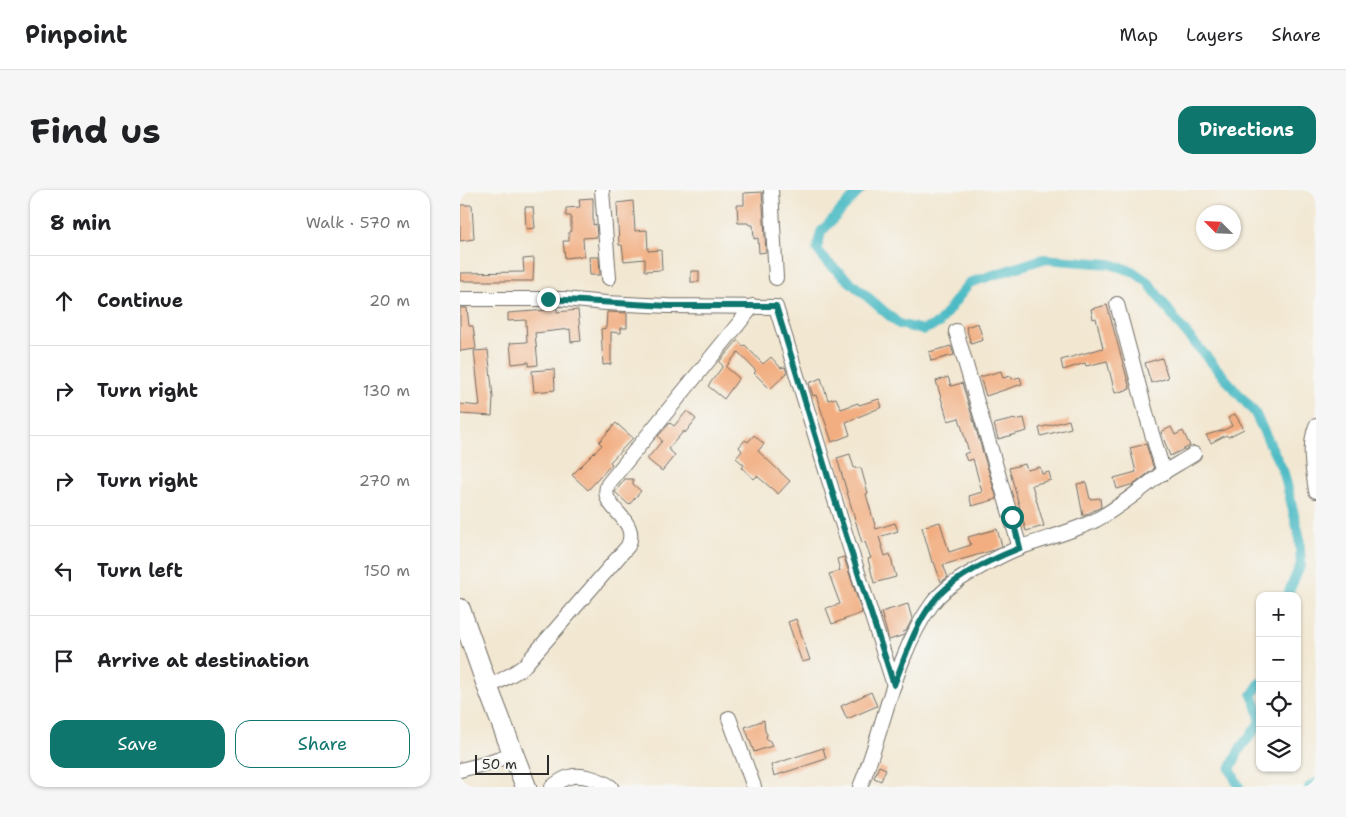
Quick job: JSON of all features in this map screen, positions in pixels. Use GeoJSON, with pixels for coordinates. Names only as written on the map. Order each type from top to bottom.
{"type":"FeatureCollection","features":[{"type":"Feature","properties":{"kind":"highway"},"geometry":{"type":"LineString","coordinates":[[460,609],[526,787]]}},
{"type":"Feature","properties":{"kind":"street"},"geometry":{"type":"LineString","coordinates":[[602,190],[609,278]]}},
{"type":"Feature","properties":{"kind":"street"},"geometry":{"type":"LineString","coordinates":[[771,190],[776,278]]}},
{"type":"Feature","properties":{"kind":"street"},"geometry":{"type":"LineString","coordinates":[[460,299],[564,299],[668,306],[776,306],[894,685]]}},
{"type":"Feature","properties":{"kind":"street"},"geometry":{"type":"LineString","coordinates":[[1117,304],[1148,424],[1164,472]]}},
{"type":"Feature","properties":{"kind":"street"},"geometry":{"type":"LineString","coordinates":[[488,688],[515,674],[524,666],[628,546],[631,537],[630,530],[608,498],[606,490],[608,484],[753,306]]}},
{"type":"Feature","properties":{"kind":"street"},"geometry":{"type":"LineString","coordinates":[[956,331],[1020,548]]}},
{"type":"Feature","properties":{"kind":"street"},"geometry":{"type":"LineString","coordinates":[[1316,426],[1311,462],[1316,491]]}},
{"type":"Feature","properties":{"kind":"street"},"geometry":{"type":"LineString","coordinates":[[860,787],[880,732],[894,685],[916,632],[934,601],[954,582],[992,560],[1020,548],[1077,529],[1120,506],[1164,472],[1194,454]]}},
{"type":"Feature","properties":{"kind":"street"},"geometry":{"type":"LineString","coordinates":[[729,718],[754,787]]}},
{"type":"Feature","properties":{"kind":"street"},"geometry":{"type":"LineString","coordinates":[[460,770],[514,754]]}},
{"type":"Feature","properties":{"kind":"street"},"geometry":{"type":"LineString","coordinates":[[552,787],[570,777],[577,776],[603,782],[611,787]]}},
{"type":"Feature","properties":{"kind":"building"},"geometry":{"type":"Polygon","coordinates":[[[762,192],[766,252],[759,253],[758,238],[754,239],[753,225],[738,223],[737,205],[744,205],[744,193],[762,192]]]}},
{"type":"Feature","properties":{"kind":"building"},"geometry":{"type":"Polygon","coordinates":[[[593,198],[593,225],[596,224],[597,237],[583,238],[584,256],[565,258],[563,241],[569,241],[569,232],[571,232],[571,216],[566,216],[566,208],[580,207],[579,199],[593,198]]]}},
{"type":"Feature","properties":{"kind":"building"},"geometry":{"type":"Polygon","coordinates":[[[633,201],[635,231],[647,230],[648,251],[661,250],[662,270],[645,271],[645,259],[624,261],[622,245],[619,245],[617,203],[633,201]]]}},
{"type":"Feature","properties":{"kind":"building"},"geometry":{"type":"Polygon","coordinates":[[[460,205],[472,205],[474,239],[460,241],[460,205]]]}},
{"type":"Feature","properties":{"kind":"building"},"geometry":{"type":"Polygon","coordinates":[[[525,207],[533,207],[535,228],[526,229],[525,207]]]}},
{"type":"Feature","properties":{"kind":"building"},"geometry":{"type":"Polygon","coordinates":[[[589,257],[599,257],[600,275],[590,275],[589,257]]]}},
{"type":"Feature","properties":{"kind":"building"},"geometry":{"type":"Polygon","coordinates":[[[534,258],[533,281],[460,281],[460,273],[524,272],[523,259],[534,258]]]}},
{"type":"Feature","properties":{"kind":"building"},"geometry":{"type":"Polygon","coordinates":[[[691,271],[699,271],[699,282],[691,282],[691,271]]]}},
{"type":"Feature","properties":{"kind":"building"},"geometry":{"type":"Polygon","coordinates":[[[1107,305],[1130,389],[1115,393],[1107,361],[1086,366],[1085,363],[1063,370],[1061,360],[1103,348],[1096,318],[1093,319],[1091,309],[1107,305]]]}},
{"type":"Feature","properties":{"kind":"building"},"geometry":{"type":"Polygon","coordinates":[[[460,308],[467,308],[469,326],[473,326],[476,349],[460,351],[460,308]]]}},
{"type":"Feature","properties":{"kind":"building"},"geometry":{"type":"Polygon","coordinates":[[[548,308],[557,308],[557,312],[578,310],[581,341],[571,342],[570,329],[535,333],[538,365],[529,366],[529,362],[512,364],[510,343],[527,342],[526,320],[508,321],[508,313],[548,310],[548,308]]]}},
{"type":"Feature","properties":{"kind":"building"},"geometry":{"type":"Polygon","coordinates":[[[607,312],[627,313],[627,328],[621,328],[621,333],[611,332],[611,364],[603,365],[601,329],[606,328],[607,312]]]}},
{"type":"Feature","properties":{"kind":"building"},"geometry":{"type":"Polygon","coordinates":[[[978,323],[983,340],[971,344],[966,327],[978,323]]]}},
{"type":"Feature","properties":{"kind":"building"},"geometry":{"type":"Polygon","coordinates":[[[738,340],[763,364],[771,357],[781,368],[785,367],[787,373],[770,389],[754,373],[756,371],[738,352],[726,367],[739,378],[724,399],[708,386],[723,366],[719,362],[738,340]]]}},
{"type":"Feature","properties":{"kind":"building"},"geometry":{"type":"Polygon","coordinates":[[[951,346],[954,355],[931,361],[929,352],[951,346]]]}},
{"type":"Feature","properties":{"kind":"building"},"geometry":{"type":"Polygon","coordinates":[[[488,350],[493,397],[492,416],[460,414],[460,404],[480,406],[474,351],[488,350]]]}},
{"type":"Feature","properties":{"kind":"building"},"geometry":{"type":"Polygon","coordinates":[[[1162,358],[1168,378],[1151,383],[1145,363],[1162,358]]]}},
{"type":"Feature","properties":{"kind":"building"},"geometry":{"type":"Polygon","coordinates":[[[554,369],[555,390],[534,392],[532,371],[554,369]]]}},
{"type":"Feature","properties":{"kind":"building"},"geometry":{"type":"Polygon","coordinates":[[[1001,371],[1003,378],[1011,376],[1012,379],[1020,377],[1022,384],[986,396],[980,377],[1001,371]]]}},
{"type":"Feature","properties":{"kind":"building"},"geometry":{"type":"Polygon","coordinates":[[[948,377],[951,386],[962,383],[997,499],[972,506],[969,496],[982,492],[973,459],[967,461],[964,454],[969,452],[959,418],[948,421],[936,381],[948,377]]]}},
{"type":"Feature","properties":{"kind":"building"},"geometry":{"type":"Polygon","coordinates":[[[821,378],[828,400],[836,398],[841,409],[879,399],[882,407],[846,422],[850,435],[832,442],[816,395],[813,396],[809,383],[821,378]]]}},
{"type":"Feature","properties":{"kind":"building"},"geometry":{"type":"Polygon","coordinates":[[[687,411],[696,419],[685,433],[684,431],[668,449],[675,455],[662,471],[647,459],[662,441],[658,436],[670,423],[674,426],[687,411]]]}},
{"type":"Feature","properties":{"kind":"building"},"geometry":{"type":"Polygon","coordinates":[[[1235,414],[1244,429],[1228,437],[1226,435],[1211,443],[1206,435],[1232,426],[1228,418],[1235,414]]]}},
{"type":"Feature","properties":{"kind":"building"},"geometry":{"type":"Polygon","coordinates":[[[1024,418],[1027,431],[998,439],[994,424],[1024,418]]]}},
{"type":"Feature","properties":{"kind":"building"},"geometry":{"type":"Polygon","coordinates":[[[1069,420],[1071,428],[1041,436],[1039,428],[1069,420]]]}},
{"type":"Feature","properties":{"kind":"building"},"geometry":{"type":"Polygon","coordinates":[[[616,423],[633,438],[610,462],[612,464],[588,490],[572,475],[602,445],[599,442],[616,423]]]}},
{"type":"Feature","properties":{"kind":"building"},"geometry":{"type":"Polygon","coordinates":[[[1171,427],[1175,435],[1183,431],[1190,446],[1170,456],[1161,432],[1171,427]]]}},
{"type":"Feature","properties":{"kind":"building"},"geometry":{"type":"Polygon","coordinates":[[[754,435],[764,444],[758,451],[790,481],[778,494],[757,476],[754,479],[742,468],[744,465],[736,458],[742,451],[739,447],[745,440],[748,442],[754,435]]]}},
{"type":"Feature","properties":{"kind":"building"},"geometry":{"type":"Polygon","coordinates":[[[1146,444],[1154,469],[1134,484],[1117,489],[1114,478],[1136,472],[1130,448],[1146,444]]]}},
{"type":"Feature","properties":{"kind":"building"},"geometry":{"type":"Polygon","coordinates":[[[850,454],[854,468],[861,468],[876,529],[895,523],[898,531],[879,537],[885,556],[890,554],[896,577],[874,583],[868,559],[871,558],[865,542],[862,543],[837,458],[850,454]]]}},
{"type":"Feature","properties":{"kind":"building"},"geometry":{"type":"Polygon","coordinates":[[[1025,464],[1027,470],[1040,467],[1042,474],[1049,472],[1051,480],[1032,485],[1044,526],[1026,531],[1009,468],[1025,464]]]}},
{"type":"Feature","properties":{"kind":"building"},"geometry":{"type":"Polygon","coordinates":[[[625,479],[633,479],[633,484],[641,491],[629,505],[615,492],[625,479]]]}},
{"type":"Feature","properties":{"kind":"building"},"geometry":{"type":"Polygon","coordinates":[[[1086,482],[1090,499],[1100,498],[1101,507],[1083,516],[1077,484],[1086,482]]]}},
{"type":"Feature","properties":{"kind":"building"},"geometry":{"type":"Polygon","coordinates":[[[940,522],[949,552],[971,545],[968,537],[997,529],[1002,546],[943,565],[948,577],[941,582],[934,562],[932,562],[922,527],[940,522]]]}},
{"type":"Feature","properties":{"kind":"building"},"geometry":{"type":"Polygon","coordinates":[[[844,557],[862,613],[832,624],[826,608],[840,604],[829,574],[840,571],[837,559],[844,557]]]}},
{"type":"Feature","properties":{"kind":"building"},"geometry":{"type":"Polygon","coordinates":[[[908,604],[912,619],[906,631],[903,632],[904,635],[889,640],[881,612],[908,604]]]}},
{"type":"Feature","properties":{"kind":"building"},"geometry":{"type":"Polygon","coordinates":[[[796,619],[810,660],[802,662],[788,622],[796,619]]]}},
{"type":"Feature","properties":{"kind":"building"},"geometry":{"type":"Polygon","coordinates":[[[871,692],[877,706],[847,719],[841,706],[871,692]]]}},
{"type":"Feature","properties":{"kind":"building"},"geometry":{"type":"Polygon","coordinates":[[[764,720],[767,734],[766,739],[770,741],[772,746],[754,752],[745,727],[764,720]]]}},
{"type":"Feature","properties":{"kind":"building"},"geometry":{"type":"Polygon","coordinates":[[[823,748],[826,759],[774,776],[771,765],[823,748]]]}},
{"type":"Feature","properties":{"kind":"building"},"geometry":{"type":"Polygon","coordinates":[[[879,766],[886,769],[881,781],[874,778],[879,766]]]}},
{"type":"Feature","properties":{"kind":"waterway"},"geometry":{"type":"LineString","coordinates":[[860,190],[821,232],[817,249],[827,262],[899,324],[923,330],[939,323],[969,283],[1043,259],[1110,264],[1132,271],[1148,282],[1180,326],[1255,413],[1284,473],[1299,535],[1301,564],[1289,592]]}},
{"type":"Feature","properties":{"kind":"waterway"},"geometry":{"type":"LineString","coordinates":[[1256,689],[1252,695],[1256,705]]}},
{"type":"Feature","properties":{"kind":"waterway"},"geometry":{"type":"LineString","coordinates":[[1239,787],[1230,769],[1241,747],[1257,727]]}},
{"type":"Feature","properties":{"kind":"waterway"},"geometry":{"type":"LineString","coordinates":[[1309,787],[1316,783]]}},
{"type":"Feature","properties":{"kind":"route"},"geometry":{"type":"LineString","coordinates":[[548,299],[668,306],[776,306],[894,685],[926,613],[944,590],[992,560],[1020,548],[1012,517]]}}]}
